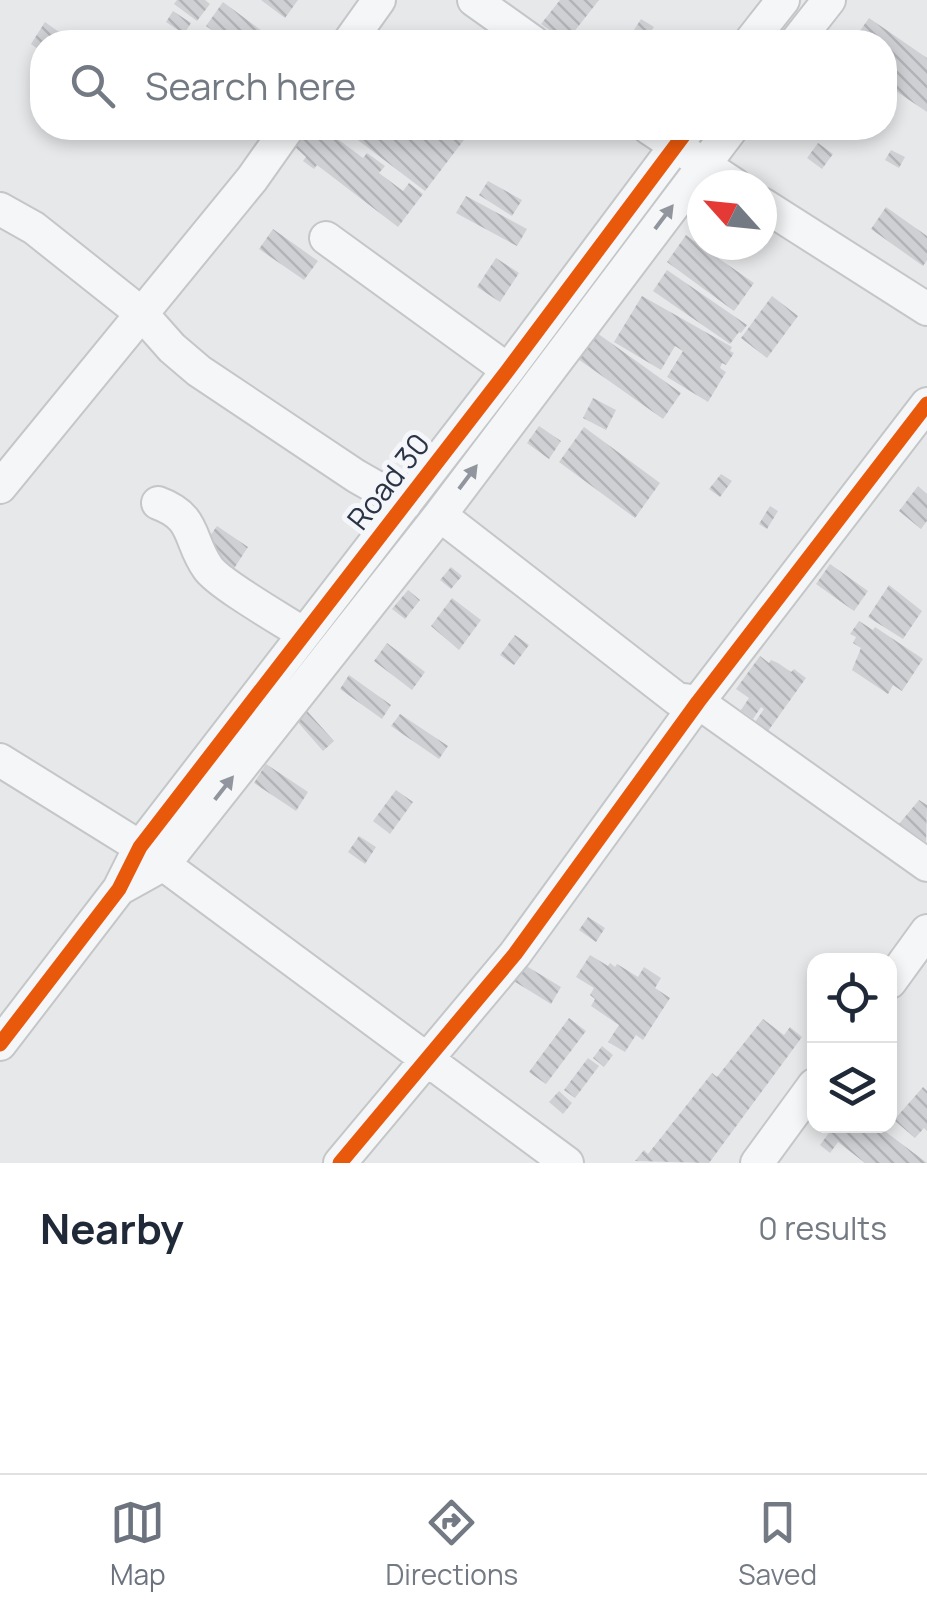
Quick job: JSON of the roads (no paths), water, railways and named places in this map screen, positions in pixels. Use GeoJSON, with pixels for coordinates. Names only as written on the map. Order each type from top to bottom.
{"type":"FeatureCollection","features":[{"type":"Feature","properties":{"kind":"street"},"geometry":{"type":"LineString","coordinates":[[358,30],[379,0]]}},
{"type":"Feature","properties":{"kind":"street"},"geometry":{"type":"LineString","coordinates":[[474,0],[516,30]]}},
{"type":"Feature","properties":{"kind":"street"},"geometry":{"type":"LineString","coordinates":[[759,30],[783,0]]}},
{"type":"Feature","properties":{"kind":"street"},"geometry":{"type":"LineString","coordinates":[[805,30],[829,0]]}},
{"type":"Feature","properties":{"kind":"street"},"geometry":{"type":"LineString","coordinates":[[0,487],[252,179],[280,140]]}},
{"type":"Feature","properties":{"kind":"street","name":"Road 30"},"geometry":{"type":"LineString","coordinates":[[152,855],[304,634],[508,370],[667,140]]}},
{"type":"Feature","properties":{"kind":"street"},"geometry":{"type":"LineString","coordinates":[[678,140],[714,170]]}},
{"type":"Feature","properties":{"kind":"street","name":"Road 30"},"geometry":{"type":"LineString","coordinates":[[152,855],[440,515],[722,140]]}},
{"type":"Feature","properties":{"kind":"street"},"geometry":{"type":"LineString","coordinates":[[0,209],[34,228],[141,313],[172,348],[200,371],[356,476],[405,504]]}},
{"type":"Feature","properties":{"kind":"street"},"geometry":{"type":"LineString","coordinates":[[777,214],[927,309]]}},
{"type":"Feature","properties":{"kind":"street"},"geometry":{"type":"LineString","coordinates":[[326,238],[508,370]]}},
{"type":"Feature","properties":{"kind":"street"},"geometry":{"type":"LineString","coordinates":[[340,1163],[515,954],[698,702],[927,404]]}},
{"type":"Feature","properties":{"kind":"street"},"geometry":{"type":"LineString","coordinates":[[158,503],[188,522],[202,557],[214,574],[304,634]]}},
{"type":"Feature","properties":{"kind":"street"},"geometry":{"type":"LineString","coordinates":[[440,515],[676,699],[698,702],[927,865]]}},
{"type":"Feature","properties":{"kind":"street"},"geometry":{"type":"LineString","coordinates":[[0,760],[152,855],[567,1163]]}},
{"type":"Feature","properties":{"kind":"street"},"geometry":{"type":"LineString","coordinates":[[0,1044],[119,890],[152,855]]}},
{"type":"Feature","properties":{"kind":"street"},"geometry":{"type":"LineString","coordinates":[[897,972],[927,931]]}},
{"type":"Feature","properties":{"kind":"street"},"geometry":{"type":"LineString","coordinates":[[757,1163],[807,1095]]}}]}
